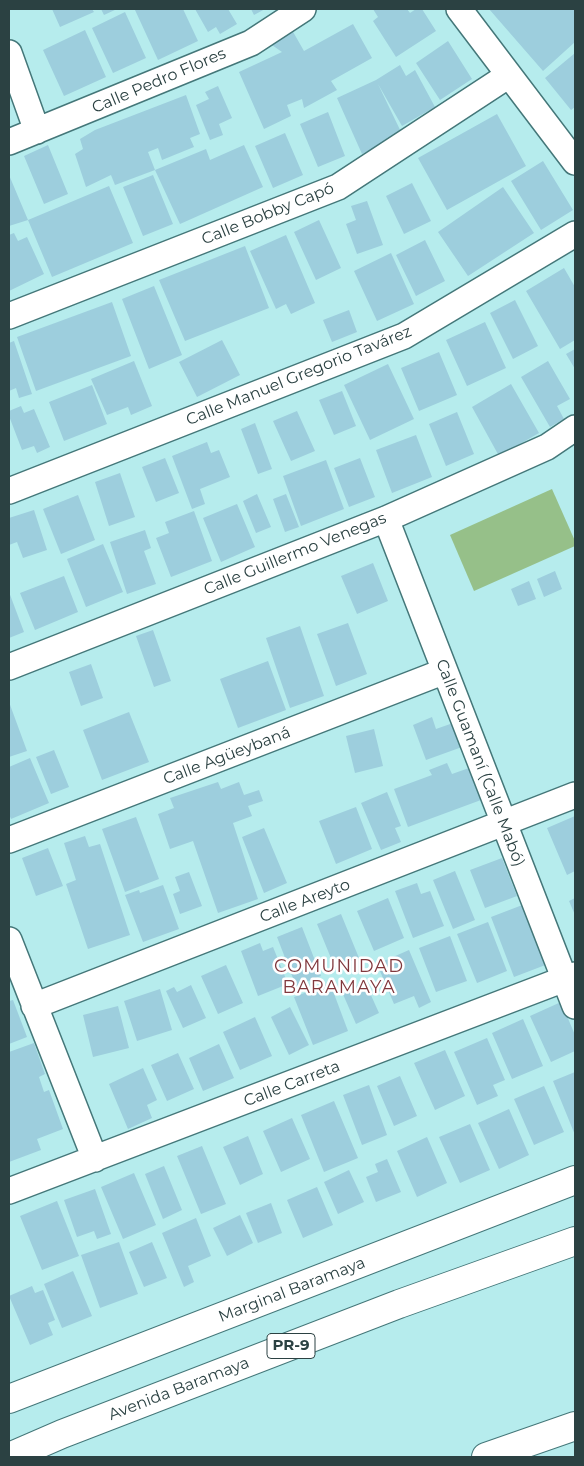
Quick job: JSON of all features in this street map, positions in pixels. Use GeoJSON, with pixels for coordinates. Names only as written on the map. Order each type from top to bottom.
{"type":"FeatureCollection","features":[{"type":"Feature","properties":{"kind":"main road","name":"Marginal Baramaya"},"geometry":{"type":"LineString","coordinates":[[9,1399],[575,1180]]}},
{"type":"Feature","properties":{"kind":"main road","name":"Avenida Baramaya"},"geometry":{"type":"LineString","coordinates":[[9,1457],[62,1434],[399,1304],[575,1241]]}},
{"type":"Feature","properties":{"kind":"main road"},"geometry":{"type":"LineString","coordinates":[[486,1457],[575,1426]]}},
{"type":"Feature","properties":{"kind":"street","name":"Calle Pedro Flores"},"geometry":{"type":"LineString","coordinates":[[9,142],[251,42],[303,9]]}},
{"type":"Feature","properties":{"kind":"street"},"geometry":{"type":"LineString","coordinates":[[458,9],[575,162]]}},
{"type":"Feature","properties":{"kind":"street"},"geometry":{"type":"LineString","coordinates":[[9,53],[37,131]]}},
{"type":"Feature","properties":{"kind":"street","name":"Calle Bobby Capó"},"geometry":{"type":"LineString","coordinates":[[9,316],[338,187],[509,76]]}},
{"type":"Feature","properties":{"kind":"street","name":"Calle Manuel Gregorio Tavárez"},"geometry":{"type":"LineString","coordinates":[[9,490],[404,336],[575,234]]}},
{"type":"Feature","properties":{"kind":"street","name":"Calle Guillermo Venegas"},"geometry":{"type":"LineString","coordinates":[[9,666],[386,519],[547,447],[575,428]]}},
{"type":"Feature","properties":{"kind":"street","name":"Calle Guamaní (Calle Mabó)"},"geometry":{"type":"LineString","coordinates":[[386,519],[503,824],[570,977],[575,1006]]}},
{"type":"Feature","properties":{"kind":"street","name":"Calle Agüeybaná"},"geometry":{"type":"LineString","coordinates":[[9,840],[445,671]]}},
{"type":"Feature","properties":{"kind":"street","name":"Calle Areyto"},"geometry":{"type":"LineString","coordinates":[[34,1006],[575,795]]}},
{"type":"Feature","properties":{"kind":"street"},"geometry":{"type":"LineString","coordinates":[[9,940],[95,1159]]}},
{"type":"Feature","properties":{"kind":"street","name":"Calle Carreta"},"geometry":{"type":"LineString","coordinates":[[9,1191],[570,977]]}},
{"type":"Feature","properties":{"kind":"green space"},"geometry":{"type":"Polygon","coordinates":[[[552,489],[575,541],[575,546],[474,591],[450,535],[552,489]]]}},
{"type":"Feature","properties":{"kind":"building"},"geometry":{"type":"Polygon","coordinates":[[[52,9],[92,9],[94,12],[60,27],[52,9]]]}},
{"type":"Feature","properties":{"kind":"building"},"geometry":{"type":"Polygon","coordinates":[[[101,9],[117,9],[104,15],[101,9]]]}},
{"type":"Feature","properties":{"kind":"building"},"geometry":{"type":"Polygon","coordinates":[[[183,9],[198,41],[158,60],[135,10],[183,9]]]}},
{"type":"Feature","properties":{"kind":"building"},"geometry":{"type":"Polygon","coordinates":[[[195,9],[228,9],[237,24],[220,34],[216,27],[208,32],[195,9]]]}},
{"type":"Feature","properties":{"kind":"building"},"geometry":{"type":"Polygon","coordinates":[[[251,9],[265,9],[254,15],[251,9]]]}},
{"type":"Feature","properties":{"kind":"building"},"geometry":{"type":"Polygon","coordinates":[[[373,9],[407,9],[410,13],[416,9],[422,9],[436,31],[396,57],[373,21],[378,17],[373,9]]]}},
{"type":"Feature","properties":{"kind":"building"},"geometry":{"type":"Polygon","coordinates":[[[489,9],[575,9],[575,42],[543,71],[489,9]]]}},
{"type":"Feature","properties":{"kind":"building"},"geometry":{"type":"Polygon","coordinates":[[[125,12],[146,58],[113,73],[92,28],[125,12]]]}},
{"type":"Feature","properties":{"kind":"building"},"geometry":{"type":"Polygon","coordinates":[[[353,24],[372,58],[331,81],[337,90],[304,108],[302,99],[287,105],[291,116],[264,129],[239,72],[282,52],[269,43],[292,30],[304,51],[353,24]]]}},
{"type":"Feature","properties":{"kind":"building"},"geometry":{"type":"Polygon","coordinates":[[[85,30],[106,77],[64,96],[43,50],[85,30]]]}},
{"type":"Feature","properties":{"kind":"building"},"geometry":{"type":"Polygon","coordinates":[[[448,41],[472,79],[440,100],[416,63],[448,41]]]}},
{"type":"Feature","properties":{"kind":"building"},"geometry":{"type":"Polygon","coordinates":[[[575,53],[575,107],[571,110],[545,78],[575,53]]]}},
{"type":"Feature","properties":{"kind":"building"},"geometry":{"type":"Polygon","coordinates":[[[400,65],[406,76],[415,70],[435,107],[402,126],[378,84],[402,134],[362,154],[337,98],[376,80],[400,65]]]}},
{"type":"Feature","properties":{"kind":"building"},"geometry":{"type":"Polygon","coordinates":[[[218,86],[232,118],[219,124],[223,135],[210,140],[196,105],[209,99],[205,92],[218,86]]]}},
{"type":"Feature","properties":{"kind":"building"},"geometry":{"type":"Polygon","coordinates":[[[186,95],[200,134],[190,138],[194,147],[162,160],[158,148],[148,152],[155,170],[115,185],[111,175],[86,187],[75,154],[83,149],[80,139],[95,130],[186,95]]]}},
{"type":"Feature","properties":{"kind":"building"},"geometry":{"type":"Polygon","coordinates":[[[328,112],[345,156],[318,167],[300,124],[328,112]]]}},
{"type":"Feature","properties":{"kind":"building"},"geometry":{"type":"Polygon","coordinates":[[[497,114],[526,166],[447,210],[418,158],[497,114]]]}},
{"type":"Feature","properties":{"kind":"building"},"geometry":{"type":"Polygon","coordinates":[[[285,133],[303,175],[273,188],[255,146],[285,133]]]}},
{"type":"Feature","properties":{"kind":"building"},"geometry":{"type":"Polygon","coordinates":[[[48,145],[68,194],[44,204],[24,156],[48,145]]]}},
{"type":"Feature","properties":{"kind":"building"},"geometry":{"type":"Polygon","coordinates":[[[244,145],[263,187],[180,224],[155,170],[206,149],[210,160],[244,145]]]}},
{"type":"Feature","properties":{"kind":"building"},"geometry":{"type":"Polygon","coordinates":[[[543,161],[573,210],[541,230],[511,181],[543,161]]]}},
{"type":"Feature","properties":{"kind":"building"},"geometry":{"type":"Polygon","coordinates":[[[9,175],[28,220],[9,226],[9,175]]]}},
{"type":"Feature","properties":{"kind":"building"},"geometry":{"type":"Polygon","coordinates":[[[153,175],[173,224],[143,236],[123,187],[153,175]]]}},
{"type":"Feature","properties":{"kind":"building"},"geometry":{"type":"Polygon","coordinates":[[[412,183],[431,221],[404,234],[386,196],[412,183]]]}},
{"type":"Feature","properties":{"kind":"building"},"geometry":{"type":"Polygon","coordinates":[[[109,186],[133,243],[52,277],[28,220],[109,186]]]}},
{"type":"Feature","properties":{"kind":"building"},"geometry":{"type":"Polygon","coordinates":[[[503,187],[534,233],[468,276],[438,232],[503,187]]]}},
{"type":"Feature","properties":{"kind":"building"},"geometry":{"type":"Polygon","coordinates":[[[367,201],[383,245],[357,254],[346,224],[356,220],[351,206],[367,201]]]}},
{"type":"Feature","properties":{"kind":"building"},"geometry":{"type":"Polygon","coordinates":[[[319,220],[341,268],[316,280],[294,232],[319,220]]]}},
{"type":"Feature","properties":{"kind":"building"},"geometry":{"type":"Polygon","coordinates":[[[14,233],[18,241],[27,237],[44,274],[9,291],[9,235],[14,233]]]}},
{"type":"Feature","properties":{"kind":"building"},"geometry":{"type":"Polygon","coordinates":[[[286,235],[315,303],[291,314],[286,304],[276,309],[250,251],[286,235]]]}},
{"type":"Feature","properties":{"kind":"building"},"geometry":{"type":"Polygon","coordinates":[[[425,240],[445,281],[416,296],[396,255],[425,240]]]}},
{"type":"Feature","properties":{"kind":"building"},"geometry":{"type":"Polygon","coordinates":[[[245,246],[269,308],[185,341],[159,280],[245,246]]]}},
{"type":"Feature","properties":{"kind":"building"},"geometry":{"type":"Polygon","coordinates":[[[391,253],[414,304],[377,321],[354,271],[391,253]]]}},
{"type":"Feature","properties":{"kind":"building"},"geometry":{"type":"Polygon","coordinates":[[[564,268],[575,287],[575,340],[560,349],[526,291],[564,268]]]}},
{"type":"Feature","properties":{"kind":"building"},"geometry":{"type":"Polygon","coordinates":[[[154,286],[182,355],[149,369],[122,299],[154,286]]]}},
{"type":"Feature","properties":{"kind":"building"},"geometry":{"type":"Polygon","coordinates":[[[515,300],[538,346],[513,359],[490,313],[515,300]]]}},
{"type":"Feature","properties":{"kind":"building"},"geometry":{"type":"Polygon","coordinates":[[[112,302],[131,356],[36,391],[17,337],[112,302]]]}},
{"type":"Feature","properties":{"kind":"building"},"geometry":{"type":"Polygon","coordinates":[[[349,310],[357,332],[332,342],[323,320],[349,310]]]}},
{"type":"Feature","properties":{"kind":"building"},"geometry":{"type":"Polygon","coordinates":[[[485,322],[506,368],[467,386],[446,340],[485,322]]]}},
{"type":"Feature","properties":{"kind":"building"},"geometry":{"type":"Polygon","coordinates":[[[222,340],[240,375],[197,397],[179,362],[222,340]]]}},
{"type":"Feature","properties":{"kind":"building"},"geometry":{"type":"Polygon","coordinates":[[[14,341],[32,394],[19,398],[16,388],[9,391],[9,343],[14,341]]]}},
{"type":"Feature","properties":{"kind":"building"},"geometry":{"type":"Polygon","coordinates":[[[575,349],[575,369],[566,354],[575,349]]]}},
{"type":"Feature","properties":{"kind":"building"},"geometry":{"type":"Polygon","coordinates":[[[439,352],[457,395],[419,411],[401,368],[439,352]]]}},
{"type":"Feature","properties":{"kind":"building"},"geometry":{"type":"Polygon","coordinates":[[[134,361],[152,406],[131,415],[128,407],[107,415],[91,379],[134,361]]]}},
{"type":"Feature","properties":{"kind":"building"},"geometry":{"type":"Polygon","coordinates":[[[548,361],[570,399],[557,406],[564,419],[550,427],[521,377],[548,361]]]}},
{"type":"Feature","properties":{"kind":"building"},"geometry":{"type":"Polygon","coordinates":[[[388,364],[414,419],[370,440],[344,385],[388,364]]]}},
{"type":"Feature","properties":{"kind":"building"},"geometry":{"type":"Polygon","coordinates":[[[511,384],[539,433],[499,456],[472,407],[511,384]]]}},
{"type":"Feature","properties":{"kind":"building"},"geometry":{"type":"Polygon","coordinates":[[[92,385],[107,424],[64,441],[49,402],[92,385]]]}},
{"type":"Feature","properties":{"kind":"building"},"geometry":{"type":"Polygon","coordinates":[[[342,391],[356,426],[334,435],[319,400],[342,391]]]}},
{"type":"Feature","properties":{"kind":"building"},"geometry":{"type":"Polygon","coordinates":[[[21,406],[24,413],[34,409],[50,447],[37,453],[34,446],[22,450],[9,416],[9,411],[21,406]]]}},
{"type":"Feature","properties":{"kind":"building"},"geometry":{"type":"Polygon","coordinates":[[[297,411],[315,451],[291,461],[273,421],[297,411]]]}},
{"type":"Feature","properties":{"kind":"building"},"geometry":{"type":"Polygon","coordinates":[[[457,412],[474,454],[446,466],[429,424],[457,412]]]}},
{"type":"Feature","properties":{"kind":"building"},"geometry":{"type":"Polygon","coordinates":[[[255,423],[272,469],[258,474],[241,429],[255,423]]]}},
{"type":"Feature","properties":{"kind":"building"},"geometry":{"type":"Polygon","coordinates":[[[416,435],[432,477],[392,493],[376,450],[416,435]]]}},
{"type":"Feature","properties":{"kind":"building"},"geometry":{"type":"Polygon","coordinates":[[[207,442],[211,453],[219,450],[230,477],[200,489],[205,504],[192,509],[172,456],[207,442]]]}},
{"type":"Feature","properties":{"kind":"building"},"geometry":{"type":"Polygon","coordinates":[[[165,458],[179,493],[156,502],[142,467],[165,458]]]}},
{"type":"Feature","properties":{"kind":"building"},"geometry":{"type":"Polygon","coordinates":[[[360,458],[375,497],[349,507],[334,468],[360,458]]]}},
{"type":"Feature","properties":{"kind":"building"},"geometry":{"type":"Polygon","coordinates":[[[326,460],[344,509],[301,526],[283,476],[326,460]]]}},
{"type":"Feature","properties":{"kind":"building"},"geometry":{"type":"Polygon","coordinates":[[[120,473],[135,517],[109,526],[95,482],[120,473]]]}},
{"type":"Feature","properties":{"kind":"building"},"geometry":{"type":"Polygon","coordinates":[[[257,494],[271,527],[256,533],[243,501],[257,494]]]}},
{"type":"Feature","properties":{"kind":"building"},"geometry":{"type":"Polygon","coordinates":[[[286,494],[299,527],[285,532],[273,499],[286,494]]]}},
{"type":"Feature","properties":{"kind":"building"},"geometry":{"type":"Polygon","coordinates":[[[78,495],[95,540],[61,554],[43,509],[78,495]]]}},
{"type":"Feature","properties":{"kind":"building"},"geometry":{"type":"Polygon","coordinates":[[[237,504],[255,547],[221,562],[203,518],[237,504]]]}},
{"type":"Feature","properties":{"kind":"building"},"geometry":{"type":"Polygon","coordinates":[[[34,510],[47,550],[23,558],[17,542],[9,545],[9,518],[34,510]]]}},
{"type":"Feature","properties":{"kind":"building"},"geometry":{"type":"Polygon","coordinates":[[[194,511],[212,561],[171,577],[156,538],[169,533],[165,522],[194,511]]]}},
{"type":"Feature","properties":{"kind":"building"},"geometry":{"type":"Polygon","coordinates":[[[145,530],[151,548],[144,551],[156,584],[127,594],[110,542],[145,530]]]}},
{"type":"Feature","properties":{"kind":"building"},"geometry":{"type":"Polygon","coordinates":[[[103,544],[123,592],[86,607],[67,559],[103,544]]]}},
{"type":"Feature","properties":{"kind":"building"},"geometry":{"type":"Polygon","coordinates":[[[373,563],[388,601],[357,614],[341,576],[373,563]]]}},
{"type":"Feature","properties":{"kind":"building"},"geometry":{"type":"Polygon","coordinates":[[[555,571],[562,589],[544,597],[537,579],[555,571]]]}},
{"type":"Feature","properties":{"kind":"building"},"geometry":{"type":"Polygon","coordinates":[[[64,576],[78,612],[35,630],[20,593],[64,576]]]}},
{"type":"Feature","properties":{"kind":"building"},"geometry":{"type":"Polygon","coordinates":[[[529,581],[536,599],[518,606],[511,589],[529,581]]]}},
{"type":"Feature","properties":{"kind":"building"},"geometry":{"type":"Polygon","coordinates":[[[9,592],[24,632],[9,638],[9,592]]]}},
{"type":"Feature","properties":{"kind":"building"},"geometry":{"type":"Polygon","coordinates":[[[348,623],[367,674],[336,686],[317,634],[348,623]]]}},
{"type":"Feature","properties":{"kind":"building"},"geometry":{"type":"Polygon","coordinates":[[[300,626],[324,696],[290,708],[266,638],[300,626]]]}},
{"type":"Feature","properties":{"kind":"building"},"geometry":{"type":"Polygon","coordinates":[[[153,630],[171,681],[154,687],[136,636],[153,630]]]}},
{"type":"Feature","properties":{"kind":"building"},"geometry":{"type":"Polygon","coordinates":[[[268,661],[286,710],[238,728],[220,679],[268,661]]]}},
{"type":"Feature","properties":{"kind":"building"},"geometry":{"type":"Polygon","coordinates":[[[91,664],[103,698],[81,706],[69,672],[91,664]]]}},
{"type":"Feature","properties":{"kind":"building"},"geometry":{"type":"Polygon","coordinates":[[[9,702],[27,751],[9,757],[9,702]]]}},
{"type":"Feature","properties":{"kind":"building"},"geometry":{"type":"Polygon","coordinates":[[[129,712],[149,762],[102,780],[83,730],[129,712]]]}},
{"type":"Feature","properties":{"kind":"building"},"geometry":{"type":"Polygon","coordinates":[[[432,717],[436,729],[453,723],[462,747],[426,760],[413,725],[432,717]]]}},
{"type":"Feature","properties":{"kind":"building"},"geometry":{"type":"Polygon","coordinates":[[[374,729],[383,766],[355,773],[346,736],[374,729]]]}},
{"type":"Feature","properties":{"kind":"building"},"geometry":{"type":"Polygon","coordinates":[[[54,750],[69,787],[51,794],[36,757],[54,750]]]}},
{"type":"Feature","properties":{"kind":"building"},"geometry":{"type":"Polygon","coordinates":[[[30,758],[49,803],[11,819],[9,814],[9,767],[30,758]]]}},
{"type":"Feature","properties":{"kind":"building"},"geometry":{"type":"Polygon","coordinates":[[[447,763],[452,774],[469,768],[481,800],[408,827],[394,789],[432,775],[429,770],[447,763]]]}},
{"type":"Feature","properties":{"kind":"building"},"geometry":{"type":"Polygon","coordinates":[[[218,782],[221,789],[239,782],[244,795],[259,790],[263,801],[248,806],[252,816],[233,823],[258,899],[218,913],[193,841],[170,849],[158,814],[174,808],[170,798],[218,782]]]}},
{"type":"Feature","properties":{"kind":"building"},"geometry":{"type":"Polygon","coordinates":[[[387,792],[401,826],[395,828],[401,842],[381,850],[361,803],[387,792]]]}},
{"type":"Feature","properties":{"kind":"building"},"geometry":{"type":"Polygon","coordinates":[[[356,807],[372,849],[336,864],[319,821],[356,807]]]}},
{"type":"Feature","properties":{"kind":"building"},"geometry":{"type":"Polygon","coordinates":[[[575,816],[575,871],[567,875],[547,828],[575,816]]]}},
{"type":"Feature","properties":{"kind":"building"},"geometry":{"type":"Polygon","coordinates":[[[136,817],[159,879],[125,892],[102,829],[136,817]]]}},
{"type":"Feature","properties":{"kind":"building"},"geometry":{"type":"Polygon","coordinates":[[[264,828],[287,883],[264,893],[242,837],[264,828]]]}},
{"type":"Feature","properties":{"kind":"building"},"geometry":{"type":"Polygon","coordinates":[[[85,836],[89,847],[100,844],[130,935],[88,949],[66,884],[76,880],[64,843],[85,836]]]}},
{"type":"Feature","properties":{"kind":"building"},"geometry":{"type":"Polygon","coordinates":[[[48,848],[63,886],[36,896],[22,858],[48,848]]]}},
{"type":"Feature","properties":{"kind":"building"},"geometry":{"type":"Polygon","coordinates":[[[502,858],[517,896],[485,908],[470,870],[502,858]]]}},
{"type":"Feature","properties":{"kind":"building"},"geometry":{"type":"Polygon","coordinates":[[[455,871],[475,920],[453,929],[433,880],[455,871]]]}},
{"type":"Feature","properties":{"kind":"building"},"geometry":{"type":"Polygon","coordinates":[[[189,872],[202,906],[180,914],[173,894],[180,891],[175,877],[189,872]]]}},
{"type":"Feature","properties":{"kind":"building"},"geometry":{"type":"Polygon","coordinates":[[[417,883],[421,894],[430,891],[444,926],[413,938],[395,891],[417,883]]]}},
{"type":"Feature","properties":{"kind":"building"},"geometry":{"type":"Polygon","coordinates":[[[163,885],[179,929],[143,942],[125,895],[139,890],[140,893],[163,885]]]}},
{"type":"Feature","properties":{"kind":"building"},"geometry":{"type":"Polygon","coordinates":[[[388,898],[404,938],[374,951],[357,911],[388,898]]]}},
{"type":"Feature","properties":{"kind":"building"},"geometry":{"type":"Polygon","coordinates":[[[575,898],[575,915],[569,901],[575,898]]]}},
{"type":"Feature","properties":{"kind":"building"},"geometry":{"type":"Polygon","coordinates":[[[525,904],[548,964],[514,977],[491,917],[525,904]]]}},
{"type":"Feature","properties":{"kind":"building"},"geometry":{"type":"Polygon","coordinates":[[[341,914],[359,958],[335,968],[317,924],[341,914]]]}},
{"type":"Feature","properties":{"kind":"building"},"geometry":{"type":"Polygon","coordinates":[[[488,922],[507,971],[477,983],[457,934],[488,922]]]}},
{"type":"Feature","properties":{"kind":"building"},"geometry":{"type":"Polygon","coordinates":[[[302,927],[321,976],[296,986],[277,937],[302,927]]]}},
{"type":"Feature","properties":{"kind":"building"},"geometry":{"type":"Polygon","coordinates":[[[450,936],[467,981],[436,992],[419,948],[450,936]]]}},
{"type":"Feature","properties":{"kind":"building"},"geometry":{"type":"Polygon","coordinates":[[[260,943],[263,951],[273,947],[288,984],[258,996],[241,951],[260,943]]]}},
{"type":"Feature","properties":{"kind":"building"},"geometry":{"type":"Polygon","coordinates":[[[409,950],[431,1002],[419,1008],[414,996],[394,1004],[377,964],[409,950]]]}},
{"type":"Feature","properties":{"kind":"building"},"geometry":{"type":"Polygon","coordinates":[[[226,965],[243,1003],[218,1014],[201,976],[226,965]]]}},
{"type":"Feature","properties":{"kind":"building"},"geometry":{"type":"Polygon","coordinates":[[[365,982],[379,1013],[356,1024],[342,992],[365,982]]]}},
{"type":"Feature","properties":{"kind":"building"},"geometry":{"type":"Polygon","coordinates":[[[330,983],[348,1031],[313,1045],[294,997],[330,983]]]}},
{"type":"Feature","properties":{"kind":"building"},"geometry":{"type":"Polygon","coordinates":[[[191,985],[206,1018],[183,1028],[166,991],[174,987],[177,992],[191,985]]]}},
{"type":"Feature","properties":{"kind":"building"},"geometry":{"type":"Polygon","coordinates":[[[160,989],[172,1030],[137,1041],[124,1001],[160,989]]]}},
{"type":"Feature","properties":{"kind":"building"},"geometry":{"type":"Polygon","coordinates":[[[13,1000],[27,1037],[9,1044],[9,1001],[13,1000]]]}},
{"type":"Feature","properties":{"kind":"building"},"geometry":{"type":"Polygon","coordinates":[[[561,1002],[575,1035],[575,1051],[551,1062],[530,1016],[561,1002]]]}},
{"type":"Feature","properties":{"kind":"building"},"geometry":{"type":"Polygon","coordinates":[[[118,1006],[129,1048],[93,1057],[83,1015],[118,1006]]]}},
{"type":"Feature","properties":{"kind":"building"},"geometry":{"type":"Polygon","coordinates":[[[290,1007],[309,1045],[289,1055],[271,1017],[290,1007]]]}},
{"type":"Feature","properties":{"kind":"building"},"geometry":{"type":"Polygon","coordinates":[[[255,1017],[272,1056],[240,1070],[223,1032],[255,1017]]]}},
{"type":"Feature","properties":{"kind":"building"},"geometry":{"type":"Polygon","coordinates":[[[523,1019],[543,1066],[512,1079],[492,1033],[523,1019]]]}},
{"type":"Feature","properties":{"kind":"building"},"geometry":{"type":"Polygon","coordinates":[[[487,1038],[505,1080],[493,1085],[498,1096],[477,1105],[454,1052],[487,1038]]]}},
{"type":"Feature","properties":{"kind":"building"},"geometry":{"type":"Polygon","coordinates":[[[34,1043],[45,1074],[39,1077],[44,1092],[49,1090],[63,1129],[37,1139],[41,1150],[9,1162],[9,1052],[34,1043]]]}},
{"type":"Feature","properties":{"kind":"building"},"geometry":{"type":"Polygon","coordinates":[[[219,1044],[234,1078],[203,1091],[189,1058],[219,1044]]]}},
{"type":"Feature","properties":{"kind":"building"},"geometry":{"type":"Polygon","coordinates":[[[445,1050],[465,1096],[435,1110],[414,1063],[445,1050]]]}},
{"type":"Feature","properties":{"kind":"building"},"geometry":{"type":"Polygon","coordinates":[[[178,1053],[194,1089],[167,1101],[151,1065],[178,1053]]]}},
{"type":"Feature","properties":{"kind":"building"},"geometry":{"type":"Polygon","coordinates":[[[143,1068],[157,1100],[147,1105],[152,1118],[128,1129],[109,1084],[143,1068]]]}},
{"type":"Feature","properties":{"kind":"building"},"geometry":{"type":"Polygon","coordinates":[[[575,1072],[575,1135],[553,1081],[575,1072]]]}},
{"type":"Feature","properties":{"kind":"building"},"geometry":{"type":"Polygon","coordinates":[[[400,1076],[417,1116],[394,1126],[377,1086],[400,1076]]]}},
{"type":"Feature","properties":{"kind":"building"},"geometry":{"type":"Polygon","coordinates":[[[369,1085],[387,1135],[362,1145],[343,1095],[369,1085]]]}},
{"type":"Feature","properties":{"kind":"building"},"geometry":{"type":"Polygon","coordinates":[[[544,1086],[564,1132],[534,1145],[514,1099],[544,1086]]]}},
{"type":"Feature","properties":{"kind":"building"},"geometry":{"type":"Polygon","coordinates":[[[334,1101],[358,1158],[324,1172],[301,1115],[334,1101]]]}},
{"type":"Feature","properties":{"kind":"building"},"geometry":{"type":"Polygon","coordinates":[[[509,1109],[529,1155],[499,1169],[478,1123],[509,1109]]]}},
{"type":"Feature","properties":{"kind":"building"},"geometry":{"type":"Polygon","coordinates":[[[292,1118],[310,1159],[281,1172],[263,1131],[292,1118]]]}},
{"type":"Feature","properties":{"kind":"building"},"geometry":{"type":"Polygon","coordinates":[[[470,1124],[490,1170],[460,1183],[439,1137],[470,1124]]]}},
{"type":"Feature","properties":{"kind":"building"},"geometry":{"type":"Polygon","coordinates":[[[248,1136],[263,1174],[240,1185],[223,1147],[248,1136]]]}},
{"type":"Feature","properties":{"kind":"building"},"geometry":{"type":"Polygon","coordinates":[[[427,1137],[447,1183],[417,1197],[397,1151],[427,1137]]]}},
{"type":"Feature","properties":{"kind":"building"},"geometry":{"type":"Polygon","coordinates":[[[202,1146],[226,1204],[201,1214],[177,1156],[202,1146]]]}},
{"type":"Feature","properties":{"kind":"building"},"geometry":{"type":"Polygon","coordinates":[[[387,1159],[401,1192],[376,1202],[366,1177],[378,1172],[375,1164],[387,1159]]]}},
{"type":"Feature","properties":{"kind":"building"},"geometry":{"type":"Polygon","coordinates":[[[164,1166],[182,1210],[163,1219],[145,1174],[164,1166]]]}},
{"type":"Feature","properties":{"kind":"building"},"geometry":{"type":"Polygon","coordinates":[[[349,1170],[364,1202],[338,1214],[324,1182],[349,1170]]]}},
{"type":"Feature","properties":{"kind":"building"},"geometry":{"type":"Polygon","coordinates":[[[134,1173],[156,1225],[123,1239],[101,1187],[134,1173]]]}},
{"type":"Feature","properties":{"kind":"building"},"geometry":{"type":"Polygon","coordinates":[[[317,1187],[333,1225],[303,1238],[287,1200],[317,1187]]]}},
{"type":"Feature","properties":{"kind":"building"},"geometry":{"type":"Polygon","coordinates":[[[95,1189],[111,1234],[97,1239],[94,1231],[77,1237],[64,1200],[95,1189]]]}},
{"type":"Feature","properties":{"kind":"building"},"geometry":{"type":"Polygon","coordinates":[[[57,1201],[79,1256],[42,1270],[20,1216],[57,1201]]]}},
{"type":"Feature","properties":{"kind":"building"},"geometry":{"type":"Polygon","coordinates":[[[271,1203],[282,1233],[258,1243],[246,1213],[271,1203]]]}},
{"type":"Feature","properties":{"kind":"building"},"geometry":{"type":"Polygon","coordinates":[[[240,1215],[253,1243],[227,1256],[213,1228],[240,1215]]]}},
{"type":"Feature","properties":{"kind":"building"},"geometry":{"type":"Polygon","coordinates":[[[196,1218],[211,1256],[188,1266],[194,1282],[184,1287],[162,1233],[196,1218]]]}},
{"type":"Feature","properties":{"kind":"building"},"geometry":{"type":"Polygon","coordinates":[[[119,1242],[138,1294],[100,1308],[81,1255],[119,1242]]]}},
{"type":"Feature","properties":{"kind":"building"},"geometry":{"type":"Polygon","coordinates":[[[152,1242],[167,1278],[144,1287],[129,1252],[152,1242]]]}},
{"type":"Feature","properties":{"kind":"building"},"geometry":{"type":"Polygon","coordinates":[[[73,1271],[92,1316],[62,1328],[44,1284],[73,1271]]]}},
{"type":"Feature","properties":{"kind":"building"},"geometry":{"type":"Polygon","coordinates":[[[32,1286],[35,1293],[43,1290],[55,1320],[48,1323],[53,1335],[30,1345],[9,1296],[32,1286]]]}},
{"type":"Feature","properties":{"kind":"district","name":"COMUNIDAD BARAMAYA"},"geometry":{"type":"Point","coordinates":[339,978]}}]}
